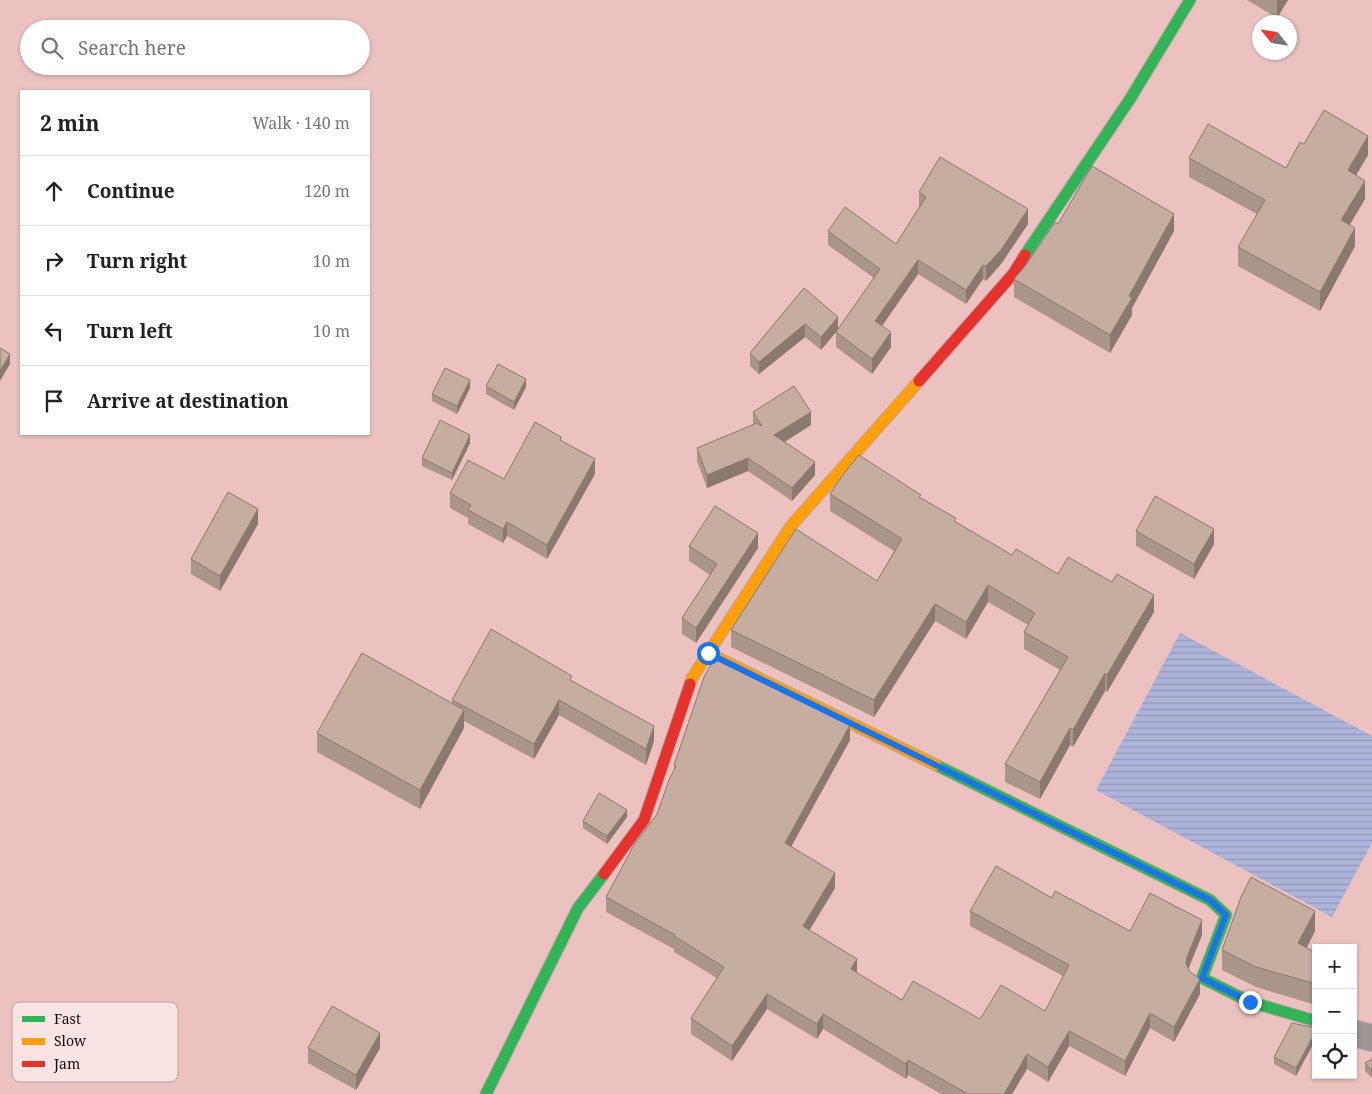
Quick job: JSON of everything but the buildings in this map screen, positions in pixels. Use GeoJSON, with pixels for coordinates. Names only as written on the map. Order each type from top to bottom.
{"type":"FeatureCollection","features":[{"type":"Feature","properties":{"kind":"street"},"geometry":{"type":"LineString","coordinates":[[486,1094],[578,908],[644,820],[692,678],[708,653],[791,526],[1013,274],[1130,99],[1190,0]]}},
{"type":"Feature","properties":{"kind":"street"},"geometry":{"type":"LineString","coordinates":[[708,653],[1210,900],[1226,915],[1202,978],[1250,1002],[1312,1020]]}},
{"type":"Feature","properties":{"kind":"street"},"geometry":{"type":"LineString","coordinates":[[1357,1034],[1372,1038]]}},
{"type":"Feature","properties":{"kind":"water"},"geometry":{"type":"Polygon","coordinates":[[[1180,633],[1372,736],[1372,843],[1332,917],[1096,790],[1180,633]]]}},
{"type":"Feature","properties":{"kind":"traffic: fast"},"geometry":{"type":"LineString","coordinates":[[1025,255],[1130,99],[1190,0]]}},
{"type":"Feature","properties":{"kind":"traffic: fast"},"geometry":{"type":"LineString","coordinates":[[936,765],[1210,900],[1226,915],[1202,978],[1250,1002],[1312,1020]]}},
{"type":"Feature","properties":{"kind":"traffic: fast"},"geometry":{"type":"LineString","coordinates":[[486,1094],[578,908],[604,874]]}},
{"type":"Feature","properties":{"kind":"traffic: slow"},"geometry":{"type":"LineString","coordinates":[[690,684],[692,678],[791,526],[919,381]]}},
{"type":"Feature","properties":{"kind":"traffic: slow"},"geometry":{"type":"LineString","coordinates":[[708,653],[936,765]]}},
{"type":"Feature","properties":{"kind":"traffic: jam"},"geometry":{"type":"LineString","coordinates":[[919,381],[1013,274],[1025,255]]}},
{"type":"Feature","properties":{"kind":"traffic: jam"},"geometry":{"type":"LineString","coordinates":[[604,874],[644,820],[690,684]]}},
{"type":"Feature","properties":{"kind":"route"},"geometry":{"type":"LineString","coordinates":[[708,653],[1210,900],[1226,915],[1202,978],[1250,1002]]}}]}
